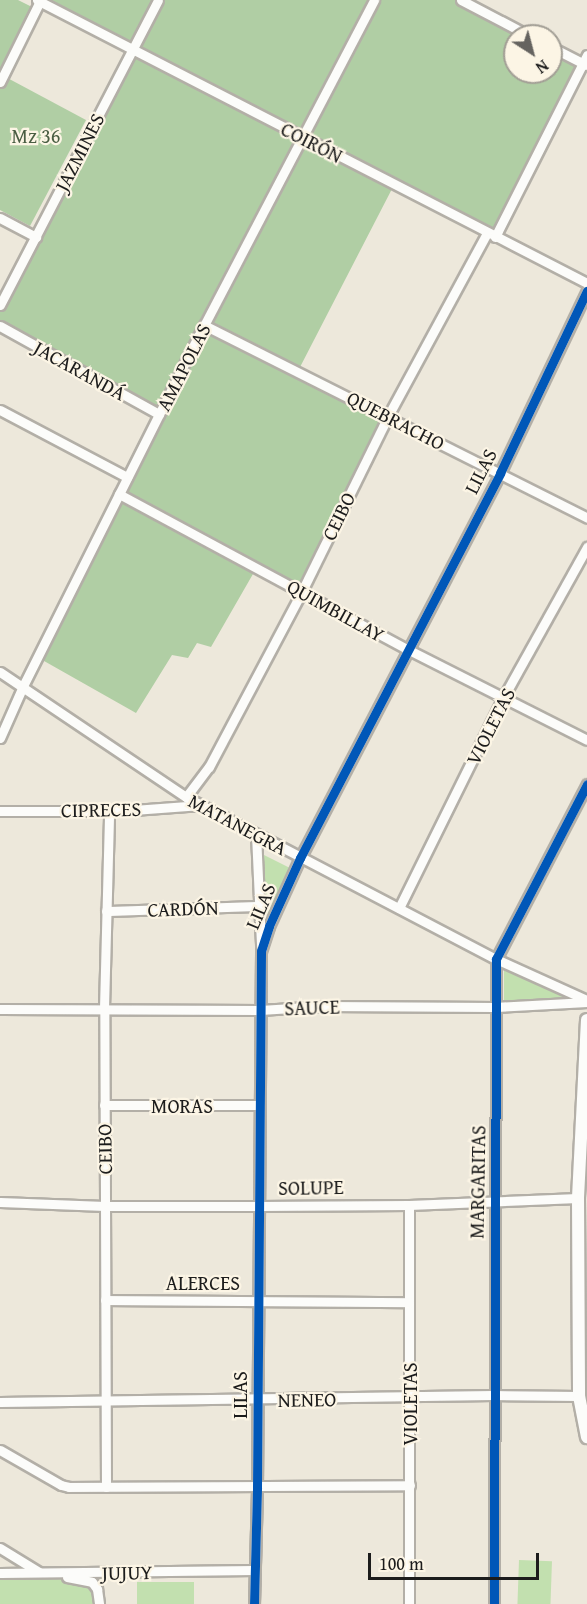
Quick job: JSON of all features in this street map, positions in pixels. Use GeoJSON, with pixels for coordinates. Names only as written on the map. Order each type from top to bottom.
{"type":"FeatureCollection","features":[{"type":"Feature","properties":{"kind":"street","name":"JAZMINES"},"geometry":{"type":"LineString","coordinates":[[0,305],[158,0]]}},
{"type":"Feature","properties":{"kind":"street","name":"AMAPOLAS"},"geometry":{"type":"LineString","coordinates":[[0,738],[23,686],[204,325],[304,138],[374,0]]}},
{"type":"Feature","properties":{"kind":"street"},"geometry":{"type":"LineString","coordinates":[[461,0],[507,24]]}},
{"type":"Feature","properties":{"kind":"street","name":"COIRÓN"},"geometry":{"type":"LineString","coordinates":[[39,1],[587,283]]}},
{"type":"Feature","properties":{"kind":"street"},"geometry":{"type":"LineString","coordinates":[[0,82],[39,1]]}},
{"type":"Feature","properties":{"kind":"street"},"geometry":{"type":"LineString","coordinates":[[563,52],[586,61]]}},
{"type":"Feature","properties":{"kind":"street","name":"CEIBO"},"geometry":{"type":"LineString","coordinates":[[186,797],[209,767],[302,591],[388,416],[586,61]]}},
{"type":"Feature","properties":{"kind":"street"},"geometry":{"type":"LineString","coordinates":[[0,219],[36,237]]}},
{"type":"Feature","properties":{"kind":"street","name":"LILAS"},"geometry":{"type":"LineString","coordinates":[[261,951],[300,858],[500,473],[587,291]]}},
{"type":"Feature","properties":{"kind":"street","name":"QUEBRACHO"},"geometry":{"type":"LineString","coordinates":[[204,325],[587,518]]}},
{"type":"Feature","properties":{"kind":"street","name":"JACARANDÁ"},"geometry":{"type":"LineString","coordinates":[[0,326],[159,414]]}},
{"type":"Feature","properties":{"kind":"street"},"geometry":{"type":"LineString","coordinates":[[0,410],[127,477]]}},
{"type":"Feature","properties":{"kind":"street","name":"QUIMBILLAY"},"geometry":{"type":"LineString","coordinates":[[119,494],[409,650],[587,740]]}},
{"type":"Feature","properties":{"kind":"street","name":"VIOLETAS"},"geometry":{"type":"LineString","coordinates":[[399,908],[503,698],[587,547]]}},
{"type":"Feature","properties":{"kind":"street","name":"MATANEGRA"},"geometry":{"type":"LineString","coordinates":[[0,672],[186,797],[496,959],[587,1001]]}},
{"type":"Feature","properties":{"kind":"street","name":"MARGARITAS"},"geometry":{"type":"LineString","coordinates":[[494,1604],[496,959],[587,784]]}},
{"type":"Feature","properties":{"kind":"street","name":"CIPRECES"},"geometry":{"type":"LineString","coordinates":[[0,811],[109,811],[202,805]]}},
{"type":"Feature","properties":{"kind":"street","name":"CEIBO"},"geometry":{"type":"LineString","coordinates":[[106,1486],[104,1008],[109,811]]}},
{"type":"Feature","properties":{"kind":"street","name":"LILAS"},"geometry":{"type":"LineString","coordinates":[[254,1604],[261,951],[256,834]]}},
{"type":"Feature","properties":{"kind":"street","name":"CARDÓN"},"geometry":{"type":"LineString","coordinates":[[106,911],[259,906]]}},
{"type":"Feature","properties":{"kind":"street","name":"SAUCE"},"geometry":{"type":"LineString","coordinates":[[0,1009],[260,1010],[324,1006],[495,1007],[587,1001]]}},
{"type":"Feature","properties":{"kind":"street"},"geometry":{"type":"LineString","coordinates":[[587,1020],[578,1198],[579,1396],[587,1437]]}},
{"type":"Feature","properties":{"kind":"street","name":"MORAS"},"geometry":{"type":"LineString","coordinates":[[104,1105],[260,1105]]}},
{"type":"Feature","properties":{"kind":"street","name":"SOLUPE"},"geometry":{"type":"LineString","coordinates":[[0,1202],[105,1206],[409,1205],[578,1198]]}},
{"type":"Feature","properties":{"kind":"street","name":"VIOLETAS"},"geometry":{"type":"LineString","coordinates":[[409,1205],[409,1604]]}},
{"type":"Feature","properties":{"kind":"street","name":"ALERCES"},"geometry":{"type":"LineString","coordinates":[[105,1300],[409,1302]]}},
{"type":"Feature","properties":{"kind":"street","name":"NENEO"},"geometry":{"type":"LineString","coordinates":[[0,1402],[409,1398],[493,1395],[579,1396]]}},
{"type":"Feature","properties":{"kind":"street"},"geometry":{"type":"LineString","coordinates":[[0,1450],[61,1485],[257,1487],[410,1485]]}},
{"type":"Feature","properties":{"kind":"street"},"geometry":{"type":"LineString","coordinates":[[0,1548],[40,1573],[92,1582],[97,1589],[99,1604]]}},
{"type":"Feature","properties":{"kind":"street","name":"JUJUY"},"geometry":{"type":"LineString","coordinates":[[0,1573],[254,1570]]}},
{"type":"Feature","properties":{"kind":"green space","name":"Mz 36"},"geometry":{"type":"Polygon","coordinates":[[[0,0],[18,0],[32,7],[0,69],[0,0]]]}},
{"type":"Feature","properties":{"kind":"green space"},"geometry":{"type":"Polygon","coordinates":[[[37,0],[461,0],[507,24],[503,24],[503,84],[563,84],[563,53],[583,63],[495,237],[394,185],[298,371],[388,416],[302,591],[257,567],[211,647],[197,643],[188,658],[172,655],[136,713],[37,657],[159,414],[0,326],[0,305],[132,49],[37,0]]]}},
{"type":"Feature","properties":{"kind":"green space","name":"Mz 36"},"geometry":{"type":"Polygon","coordinates":[[[0,74],[86,120],[30,226],[0,210],[0,74]]]}},
{"type":"Feature","properties":{"kind":"green space"},"geometry":{"type":"Polygon","coordinates":[[[262,854],[290,868],[265,926],[264,907],[262,854]]]}},
{"type":"Feature","properties":{"kind":"green space"},"geometry":{"type":"Polygon","coordinates":[[[504,965],[580,999],[504,1002],[504,965]]]}},
{"type":"Feature","properties":{"kind":"green space"},"geometry":{"type":"Polygon","coordinates":[[[519,1560],[552,1561],[550,1604],[517,1604],[519,1560]]]}},
{"type":"Feature","properties":{"kind":"green space"},"geometry":{"type":"Polygon","coordinates":[[[0,1573],[41,1573],[92,1582],[99,1604],[0,1604],[0,1573]]]}},
{"type":"Feature","properties":{"kind":"green space"},"geometry":{"type":"Polygon","coordinates":[[[137,1582],[194,1582],[194,1604],[137,1604],[137,1582]]]}},
{"type":"Feature","properties":{"kind":"cycle path"},"geometry":{"type":"LineString","coordinates":[[254,1604],[261,951],[269,926],[300,858],[500,473],[587,291]]}},
{"type":"Feature","properties":{"kind":"cycle path"},"geometry":{"type":"LineString","coordinates":[[494,1604],[496,959],[587,784]]}}]}
